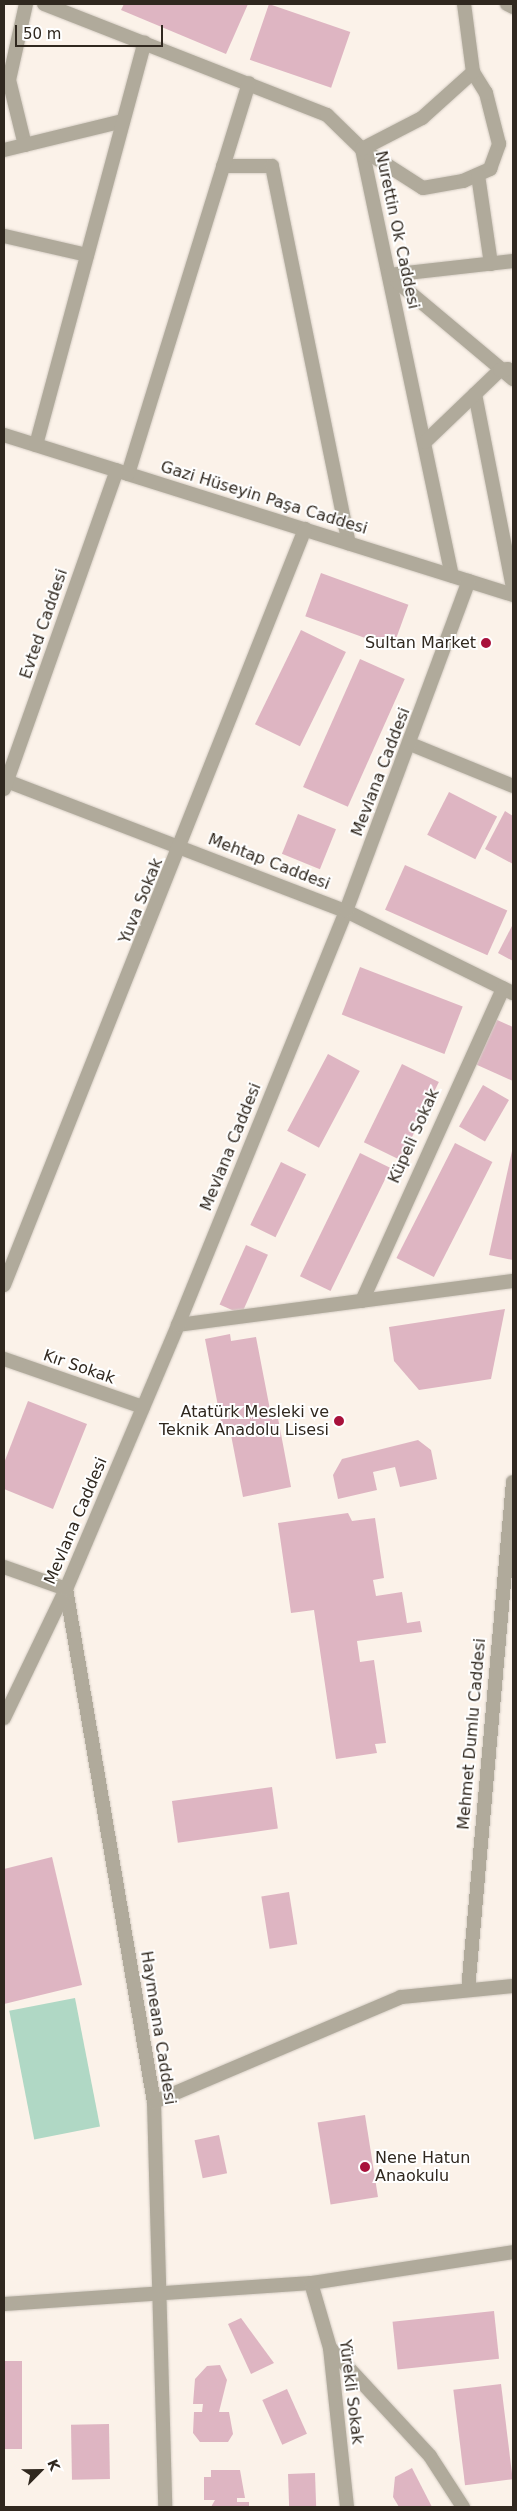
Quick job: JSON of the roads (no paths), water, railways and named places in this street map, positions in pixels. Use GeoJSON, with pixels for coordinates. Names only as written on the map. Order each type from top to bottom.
{"type":"FeatureCollection","features":[{"type":"Feature","properties":{"kind":"street"},"geometry":{"type":"LineString","coordinates":[[25,145],[6,80],[26,4]]}},
{"type":"Feature","properties":{"kind":"street","name":"Nurettin Ok Caddesi"},"geometry":{"type":"LineString","coordinates":[[44,4],[328,115],[362,148],[452,576]]}},
{"type":"Feature","properties":{"kind":"street"},"geometry":{"type":"LineString","coordinates":[[362,148],[423,188],[478,175],[490,169],[499,144],[486,93],[473,72],[464,4]]}},
{"type":"Feature","properties":{"kind":"street"},"geometry":{"type":"LineString","coordinates":[[507,4],[513,6]]}},
{"type":"Feature","properties":{"kind":"street"},"geometry":{"type":"LineString","coordinates":[[36,445],[144,42]]}},
{"type":"Feature","properties":{"kind":"street"},"geometry":{"type":"LineString","coordinates":[[362,148],[422,118],[473,72]]}},
{"type":"Feature","properties":{"kind":"street","name":"Evted Caddesi"},"geometry":{"type":"LineString","coordinates":[[5,784],[122,472],[249,83]]}},
{"type":"Feature","properties":{"kind":"street"},"geometry":{"type":"LineString","coordinates":[[4,150],[124,121]]}},
{"type":"Feature","properties":{"kind":"street"},"geometry":{"type":"LineString","coordinates":[[223,166],[272,166],[349,543]]}},
{"type":"Feature","properties":{"kind":"street"},"geometry":{"type":"LineString","coordinates":[[478,175],[491,264]]}},
{"type":"Feature","properties":{"kind":"street"},"geometry":{"type":"LineString","coordinates":[[4,236],[87,256]]}},
{"type":"Feature","properties":{"kind":"street"},"geometry":{"type":"LineString","coordinates":[[389,275],[513,262]]}},
{"type":"Feature","properties":{"kind":"street"},"geometry":{"type":"LineString","coordinates":[[389,275],[507,369],[513,379]]}},
{"type":"Feature","properties":{"kind":"street"},"geometry":{"type":"LineString","coordinates":[[425,442],[475,394],[507,369]]}},
{"type":"Feature","properties":{"kind":"street"},"geometry":{"type":"LineString","coordinates":[[475,394],[513,587]]}},
{"type":"Feature","properties":{"kind":"street","name":"Gazi Hüseyin Paşa Caddesi"},"geometry":{"type":"LineString","coordinates":[[4,435],[513,595]]}},
{"type":"Feature","properties":{"kind":"street","name":"Yuva Sokak"},"geometry":{"type":"LineString","coordinates":[[4,1285],[182,847],[305,529]]}},
{"type":"Feature","properties":{"kind":"street","name":"Mevlana Caddesi"},"geometry":{"type":"LineString","coordinates":[[4,1718],[66,1589],[178,1324],[346,911],[410,744],[469,581]]}},
{"type":"Feature","properties":{"kind":"street"},"geometry":{"type":"LineString","coordinates":[[410,744],[513,786]]}},
{"type":"Feature","properties":{"kind":"street","name":"Mehtap Caddesi"},"geometry":{"type":"LineString","coordinates":[[5,784],[182,847],[346,911],[508,991]]}},
{"type":"Feature","properties":{"kind":"street","name":"Küpeli Sokak"},"geometry":{"type":"LineString","coordinates":[[362,1300],[508,991]]}},
{"type":"Feature","properties":{"kind":"street"},"geometry":{"type":"LineString","coordinates":[[178,1324],[513,1281]]}},
{"type":"Feature","properties":{"kind":"street","name":"Kır Sokak"},"geometry":{"type":"LineString","coordinates":[[4,1359],[143,1408]]}},
{"type":"Feature","properties":{"kind":"street","name":"Mehmet Dumlu Caddesi"},"geometry":{"type":"LineString","coordinates":[[468,1990],[513,1482]]}},
{"type":"Feature","properties":{"kind":"street"},"geometry":{"type":"LineString","coordinates":[[4,1567],[66,1589]]}},
{"type":"Feature","properties":{"kind":"street","name":"Haymeana Caddesi"},"geometry":{"type":"LineString","coordinates":[[66,1589],[154,2102],[156,2292],[165,2507]]}},
{"type":"Feature","properties":{"kind":"street"},"geometry":{"type":"LineString","coordinates":[[154,2102],[401,1997],[513,1986]]}},
{"type":"Feature","properties":{"kind":"street"},"geometry":{"type":"LineString","coordinates":[[4,2304],[156,2292],[310,2284],[513,2252]]}},
{"type":"Feature","properties":{"kind":"street","name":"Yürekli Sokak"},"geometry":{"type":"LineString","coordinates":[[310,2284],[330,2348],[346,2507]]}},
{"type":"Feature","properties":{"kind":"street"},"geometry":{"type":"LineString","coordinates":[[330,2348],[430,2456],[463,2507]]}},
{"type":"Feature","properties":{"kind":"place","name":"Sultan Market"},"geometry":{"type":"Point","coordinates":[486,643]}},
{"type":"Feature","properties":{"kind":"place","name":"Atatürk Mesleki ve Teknik Anadolu Lisesi"},"geometry":{"type":"Point","coordinates":[339,1421]}},
{"type":"Feature","properties":{"kind":"place","name":"Nene Hatun Anaokulu"},"geometry":{"type":"Point","coordinates":[365,2167]}}]}
